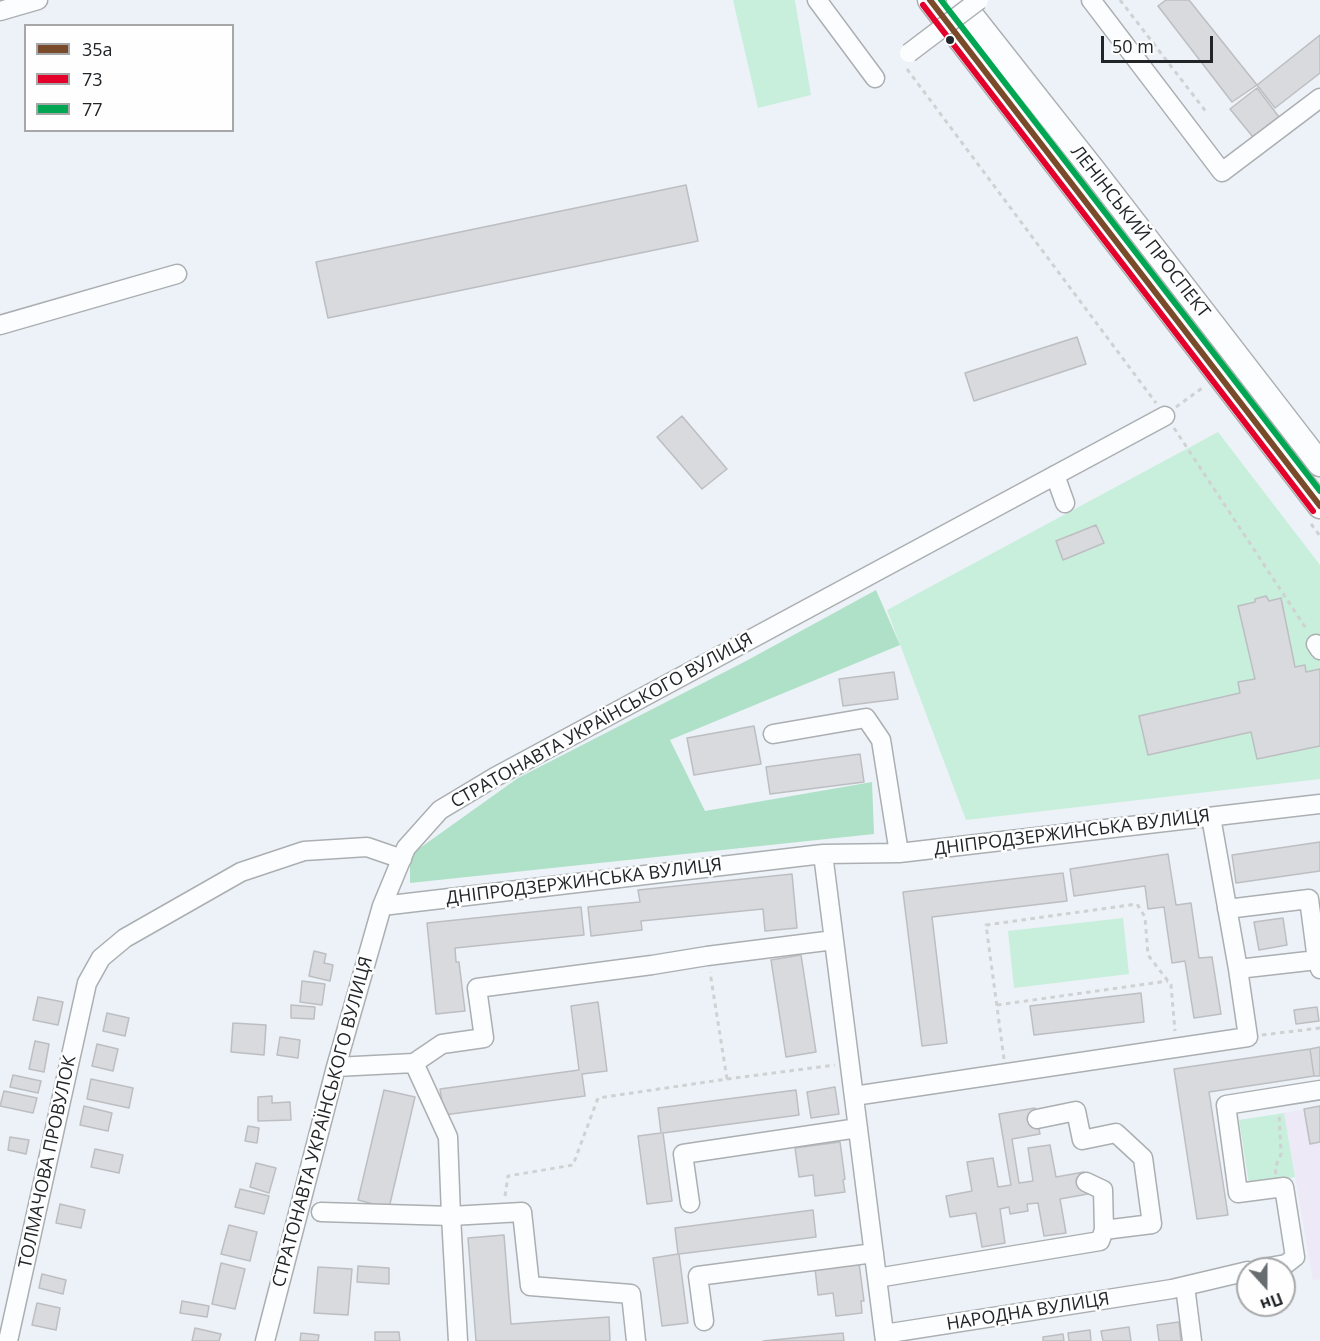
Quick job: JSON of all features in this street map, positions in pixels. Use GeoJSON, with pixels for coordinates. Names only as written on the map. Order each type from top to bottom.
{"type":"FeatureCollection","features":[{"type":"Feature","properties":{"kind":"main road","name":"ЛЕНІНСЬКИЙ ПРОСПЕКТ"},"geometry":{"type":"LineString","coordinates":[[930,0],[1313,512]]}},
{"type":"Feature","properties":{"kind":"main road","name":"ЛЕНІНСЬКИЙ ПРОСПЕКТ"},"geometry":{"type":"LineString","coordinates":[[960,0],[1320,464]]}},
{"type":"Feature","properties":{"kind":"street"},"geometry":{"type":"LineString","coordinates":[[2,7],[38,0]]}},
{"type":"Feature","properties":{"kind":"street"},"geometry":{"type":"LineString","coordinates":[[817,0],[875,78]]}},
{"type":"Feature","properties":{"kind":"street"},"geometry":{"type":"LineString","coordinates":[[909,53],[979,0]]}},
{"type":"Feature","properties":{"kind":"street"},"geometry":{"type":"LineString","coordinates":[[1091,0],[1222,172],[1320,98]]}},
{"type":"Feature","properties":{"kind":"street"},"geometry":{"type":"LineString","coordinates":[[0,325],[177,274]]}},
{"type":"Feature","properties":{"kind":"street","name":"СТРАТОНАВТА УКРАЇНСЬКОГО ВУЛИЦЯ"},"geometry":{"type":"LineString","coordinates":[[265,1341],[336,1067],[382,906],[406,848],[440,810],[495,777],[1165,416]]}},
{"type":"Feature","properties":{"kind":"street"},"geometry":{"type":"LineString","coordinates":[[1055,475],[1065,503]]}},
{"type":"Feature","properties":{"kind":"street"},"geometry":{"type":"LineString","coordinates":[[773,734],[866,718],[881,741],[900,853]]}},
{"type":"Feature","properties":{"kind":"street","name":"ДНІПРОДЗЕРЖИНСЬКА ВУЛИЦЯ"},"geometry":{"type":"LineString","coordinates":[[382,906],[823,855],[900,853],[1320,804]]}},
{"type":"Feature","properties":{"kind":"street"},"geometry":{"type":"LineString","coordinates":[[854,1096],[1248,1037],[1211,817]]}},
{"type":"Feature","properties":{"kind":"street","name":"ТОЛМАЧОВА ПРОВУЛОК"},"geometry":{"type":"LineString","coordinates":[[8,1341],[87,983],[101,958],[125,938],[241,872],[304,851],[367,847],[402,859]]}},
{"type":"Feature","properties":{"kind":"street"},"geometry":{"type":"LineString","coordinates":[[823,855],[884,1337]]}},
{"type":"Feature","properties":{"kind":"street"},"geometry":{"type":"LineString","coordinates":[[1227,909],[1309,899],[1316,921],[1318,964],[1238,969]]}},
{"type":"Feature","properties":{"kind":"street"},"geometry":{"type":"LineString","coordinates":[[336,1067],[414,1064],[442,1044],[484,1038],[477,987],[834,940]]}},
{"type":"Feature","properties":{"kind":"street"},"geometry":{"type":"LineString","coordinates":[[414,1064],[448,1137],[458,1341]]}},
{"type":"Feature","properties":{"kind":"street"},"geometry":{"type":"LineString","coordinates":[[1295,1257],[1284,1187],[1238,1193],[1226,1105],[1320,1090]]}},
{"type":"Feature","properties":{"kind":"street"},"geometry":{"type":"LineString","coordinates":[[1037,1119],[1076,1111],[1082,1140],[1116,1133],[1143,1158],[1152,1224],[1104,1230]]}},
{"type":"Feature","properties":{"kind":"street"},"geometry":{"type":"LineString","coordinates":[[690,1203],[683,1154],[858,1128]]}},
{"type":"Feature","properties":{"kind":"street"},"geometry":{"type":"LineString","coordinates":[[877,1278],[1100,1241],[1104,1230],[1103,1190],[1086,1182]]}},
{"type":"Feature","properties":{"kind":"street"},"geometry":{"type":"LineString","coordinates":[[321,1212],[451,1216],[522,1212],[531,1286],[631,1294],[636,1341]]}},
{"type":"Feature","properties":{"kind":"street"},"geometry":{"type":"LineString","coordinates":[[704,1321],[698,1275],[874,1253]]}},
{"type":"Feature","properties":{"kind":"street","name":"НАРОДНА ВУЛИЦЯ"},"geometry":{"type":"LineString","coordinates":[[884,1337],[1179,1288],[1236,1274]]}},
{"type":"Feature","properties":{"kind":"street"},"geometry":{"type":"LineString","coordinates":[[1179,1288],[1192,1341]]}},
{"type":"Feature","properties":{"kind":"path"},"geometry":{"type":"LineString","coordinates":[[1120,0],[1207,113]]}},
{"type":"Feature","properties":{"kind":"path"},"geometry":{"type":"LineString","coordinates":[[909,53],[900,60],[1165,416],[1318,647]]}},
{"type":"Feature","properties":{"kind":"path"},"geometry":{"type":"LineString","coordinates":[[1165,416],[1208,384]]}},
{"type":"Feature","properties":{"kind":"path"},"geometry":{"type":"LineString","coordinates":[[1313,512],[1320,536]]}},
{"type":"Feature","properties":{"kind":"path"},"geometry":{"type":"LineString","coordinates":[[1006,1073],[986,925],[1137,904],[1145,917],[1148,955],[1171,984],[1177,1048]]}},
{"type":"Feature","properties":{"kind":"path"},"geometry":{"type":"LineString","coordinates":[[707,956],[727,1078]]}},
{"type":"Feature","properties":{"kind":"path"},"geometry":{"type":"LineString","coordinates":[[997,1005],[1168,981]]}},
{"type":"Feature","properties":{"kind":"path"},"geometry":{"type":"LineString","coordinates":[[1248,1037],[1320,1028]]}},
{"type":"Feature","properties":{"kind":"path"},"geometry":{"type":"LineString","coordinates":[[502,1213],[508,1176],[573,1165],[598,1098],[727,1078],[850,1064]]}},
{"type":"Feature","properties":{"kind":"path"},"geometry":{"type":"LineString","coordinates":[[1277,1188],[1275,1168],[1281,1154],[1278,1097]]}},
{"type":"Feature","properties":{"kind":"shaded area"},"geometry":{"type":"Polygon","coordinates":[[[1304,1109],[1310,1144],[1320,1142],[1320,1279],[1313,1280],[1284,1113],[1304,1109]]]}},
{"type":"Feature","properties":{"kind":"green space"},"geometry":{"type":"Polygon","coordinates":[[[733,0],[795,1],[811,95],[758,108],[733,0]]]}},
{"type":"Feature","properties":{"kind":"green space"},"geometry":{"type":"Polygon","coordinates":[[[1218,432],[1320,565],[1320,779],[966,820],[887,610],[1218,432]]]}},
{"type":"Feature","properties":{"kind":"green space"},"geometry":{"type":"Polygon","coordinates":[[[876,590],[900,645],[670,740],[705,811],[872,782],[874,834],[410,883],[410,855],[518,778],[746,661],[876,590]]]}},
{"type":"Feature","properties":{"kind":"green space"},"geometry":{"type":"Polygon","coordinates":[[[1123,918],[1129,974],[1014,988],[1008,931],[1123,918]]]}},
{"type":"Feature","properties":{"kind":"green space"},"geometry":{"type":"Polygon","coordinates":[[[1284,1113],[1295,1177],[1249,1184],[1239,1120],[1284,1113]]]}},
{"type":"Feature","properties":{"kind":"building"},"geometry":{"type":"Polygon","coordinates":[[[1166,0],[1189,0],[1257,85],[1232,102],[1158,6],[1166,0]]]}},
{"type":"Feature","properties":{"kind":"building"},"geometry":{"type":"Polygon","coordinates":[[[1320,35],[1320,73],[1275,108],[1257,85],[1320,35]]]}},
{"type":"Feature","properties":{"kind":"building"},"geometry":{"type":"Polygon","coordinates":[[[1257,88],[1279,117],[1253,137],[1230,109],[1257,88]]]}},
{"type":"Feature","properties":{"kind":"building"},"geometry":{"type":"Polygon","coordinates":[[[686,185],[698,241],[328,318],[316,262],[686,185]]]}},
{"type":"Feature","properties":{"kind":"building"},"geometry":{"type":"Polygon","coordinates":[[[1077,337],[1086,364],[974,401],[965,373],[1077,337]]]}},
{"type":"Feature","properties":{"kind":"building"},"geometry":{"type":"Polygon","coordinates":[[[682,416],[727,469],[702,489],[657,437],[682,416]]]}},
{"type":"Feature","properties":{"kind":"building"},"geometry":{"type":"Polygon","coordinates":[[[1096,525],[1104,543],[1063,560],[1056,541],[1096,525]]]}},
{"type":"Feature","properties":{"kind":"building"},"geometry":{"type":"Polygon","coordinates":[[[1266,596],[1269,601],[1281,598],[1295,667],[1305,665],[1306,672],[1320,669],[1320,746],[1257,759],[1251,732],[1148,755],[1139,716],[1240,693],[1238,682],[1255,679],[1238,606],[1255,602],[1255,599],[1266,596]]]}},
{"type":"Feature","properties":{"kind":"building"},"geometry":{"type":"Polygon","coordinates":[[[894,672],[898,699],[843,706],[839,679],[894,672]]]}},
{"type":"Feature","properties":{"kind":"building"},"geometry":{"type":"Polygon","coordinates":[[[754,726],[761,764],[694,775],[687,738],[754,726]]]}},
{"type":"Feature","properties":{"kind":"building"},"geometry":{"type":"Polygon","coordinates":[[[860,754],[864,782],[770,794],[766,767],[860,754]]]}},
{"type":"Feature","properties":{"kind":"building"},"geometry":{"type":"Polygon","coordinates":[[[1320,842],[1320,871],[1236,883],[1232,855],[1320,842]]]}},
{"type":"Feature","properties":{"kind":"building"},"geometry":{"type":"Polygon","coordinates":[[[1168,854],[1176,905],[1191,903],[1199,958],[1212,957],[1221,1014],[1194,1018],[1185,961],[1172,963],[1164,907],[1148,909],[1145,886],[1074,896],[1070,869],[1168,854]]]}},
{"type":"Feature","properties":{"kind":"building"},"geometry":{"type":"Polygon","coordinates":[[[1063,873],[1067,901],[932,917],[947,1043],[922,1046],[903,892],[1063,873]]]}},
{"type":"Feature","properties":{"kind":"building"},"geometry":{"type":"Polygon","coordinates":[[[792,874],[797,928],[765,931],[763,909],[641,921],[642,930],[591,936],[588,907],[640,902],[638,890],[792,874]]]}},
{"type":"Feature","properties":{"kind":"building"},"geometry":{"type":"Polygon","coordinates":[[[581,907],[584,935],[455,948],[465,1011],[436,1014],[427,923],[581,907]]]}},
{"type":"Feature","properties":{"kind":"building"},"geometry":{"type":"Polygon","coordinates":[[[1283,918],[1287,945],[1259,950],[1254,922],[1283,918]]]}},
{"type":"Feature","properties":{"kind":"building"},"geometry":{"type":"Polygon","coordinates":[[[314,951],[326,954],[324,963],[333,965],[330,981],[309,976],[314,951]]]}},
{"type":"Feature","properties":{"kind":"building"},"geometry":{"type":"Polygon","coordinates":[[[801,955],[816,1052],[786,1057],[771,960],[801,955]]]}},
{"type":"Feature","properties":{"kind":"building"},"geometry":{"type":"Polygon","coordinates":[[[302,981],[325,984],[322,1005],[300,1002],[302,981]]]}},
{"type":"Feature","properties":{"kind":"building"},"geometry":{"type":"Polygon","coordinates":[[[1141,993],[1144,1022],[1034,1035],[1030,1006],[1141,993]]]}},
{"type":"Feature","properties":{"kind":"building"},"geometry":{"type":"Polygon","coordinates":[[[38,997],[63,1002],[58,1025],[33,1020],[38,997]]]}},
{"type":"Feature","properties":{"kind":"building"},"geometry":{"type":"Polygon","coordinates":[[[598,1002],[607,1071],[582,1074],[585,1096],[444,1115],[440,1089],[579,1070],[571,1006],[598,1002]]]}},
{"type":"Feature","properties":{"kind":"building"},"geometry":{"type":"Polygon","coordinates":[[[291,1005],[315,1007],[314,1019],[291,1018],[291,1005]]]}},
{"type":"Feature","properties":{"kind":"building"},"geometry":{"type":"Polygon","coordinates":[[[1317,1007],[1319,1021],[1296,1024],[1294,1010],[1317,1007]]]}},
{"type":"Feature","properties":{"kind":"building"},"geometry":{"type":"Polygon","coordinates":[[[107,1013],[129,1018],[125,1036],[103,1031],[107,1013]]]}},
{"type":"Feature","properties":{"kind":"building"},"geometry":{"type":"Polygon","coordinates":[[[233,1023],[266,1025],[264,1055],[231,1052],[233,1023]]]}},
{"type":"Feature","properties":{"kind":"building"},"geometry":{"type":"Polygon","coordinates":[[[280,1037],[300,1040],[298,1058],[277,1055],[280,1037]]]}},
{"type":"Feature","properties":{"kind":"building"},"geometry":{"type":"Polygon","coordinates":[[[35,1041],[49,1044],[44,1072],[29,1069],[35,1041]]]}},
{"type":"Feature","properties":{"kind":"building"},"geometry":{"type":"Polygon","coordinates":[[[97,1044],[118,1049],[113,1071],[92,1066],[97,1044]]]}},
{"type":"Feature","properties":{"kind":"building"},"geometry":{"type":"Polygon","coordinates":[[[1320,1047],[1320,1076],[1314,1076],[1310,1049],[1320,1047]]]}},
{"type":"Feature","properties":{"kind":"building"},"geometry":{"type":"Polygon","coordinates":[[[1310,1049],[1314,1076],[1209,1092],[1228,1215],[1197,1219],[1174,1069],[1310,1049]]]}},
{"type":"Feature","properties":{"kind":"building"},"geometry":{"type":"Polygon","coordinates":[[[13,1075],[41,1081],[38,1093],[10,1087],[13,1075]]]}},
{"type":"Feature","properties":{"kind":"building"},"geometry":{"type":"Polygon","coordinates":[[[91,1079],[133,1088],[129,1108],[87,1099],[91,1079]]]}},
{"type":"Feature","properties":{"kind":"building"},"geometry":{"type":"Polygon","coordinates":[[[835,1087],[839,1114],[811,1118],[807,1092],[835,1087]]]}},
{"type":"Feature","properties":{"kind":"building"},"geometry":{"type":"Polygon","coordinates":[[[384,1090],[415,1097],[389,1208],[358,1200],[384,1090]]]}},
{"type":"Feature","properties":{"kind":"building"},"geometry":{"type":"Polygon","coordinates":[[[796,1090],[799,1115],[663,1133],[672,1201],[647,1204],[638,1136],[661,1133],[658,1108],[796,1090]]]}},
{"type":"Feature","properties":{"kind":"building"},"geometry":{"type":"Polygon","coordinates":[[[4,1091],[37,1098],[33,1113],[0,1106],[4,1091]]]}},
{"type":"Feature","properties":{"kind":"building"},"geometry":{"type":"Polygon","coordinates":[[[272,1096],[272,1103],[290,1102],[291,1120],[258,1121],[258,1097],[272,1096]]]}},
{"type":"Feature","properties":{"kind":"building"},"geometry":{"type":"Polygon","coordinates":[[[84,1106],[112,1113],[108,1131],[80,1125],[84,1106]]]}},
{"type":"Feature","properties":{"kind":"building"},"geometry":{"type":"Polygon","coordinates":[[[1320,1106],[1320,1142],[1310,1144],[1304,1109],[1320,1106]]]}},
{"type":"Feature","properties":{"kind":"building"},"geometry":{"type":"Polygon","coordinates":[[[1035,1108],[1040,1134],[1012,1139],[1019,1183],[1033,1181],[1028,1148],[1050,1145],[1056,1177],[1084,1172],[1088,1194],[1060,1199],[1066,1233],[1044,1236],[1038,1203],[1027,1204],[1028,1211],[1010,1214],[1009,1207],[1000,1209],[1005,1243],[982,1247],[976,1213],[950,1217],[946,1196],[972,1191],[967,1162],[993,1158],[998,1187],[1011,1185],[999,1114],[1035,1108]]]}},
{"type":"Feature","properties":{"kind":"building"},"geometry":{"type":"Polygon","coordinates":[[[248,1126],[259,1128],[257,1143],[245,1141],[248,1126]]]}},
{"type":"Feature","properties":{"kind":"building"},"geometry":{"type":"Polygon","coordinates":[[[10,1137],[29,1140],[26,1154],[8,1150],[10,1137]]]}},
{"type":"Feature","properties":{"kind":"building"},"geometry":{"type":"Polygon","coordinates":[[[840,1142],[845,1192],[815,1196],[813,1175],[799,1177],[795,1148],[840,1142]]]}},
{"type":"Feature","properties":{"kind":"building"},"geometry":{"type":"Polygon","coordinates":[[[95,1149],[123,1155],[119,1173],[91,1167],[95,1149]]]}},
{"type":"Feature","properties":{"kind":"building"},"geometry":{"type":"Polygon","coordinates":[[[256,1163],[276,1168],[269,1193],[250,1187],[256,1163]]]}},
{"type":"Feature","properties":{"kind":"building"},"geometry":{"type":"Polygon","coordinates":[[[240,1189],[269,1196],[264,1214],[235,1207],[240,1189]]]}},
{"type":"Feature","properties":{"kind":"building"},"geometry":{"type":"Polygon","coordinates":[[[60,1204],[85,1210],[81,1228],[56,1223],[60,1204]]]}},
{"type":"Feature","properties":{"kind":"building"},"geometry":{"type":"Polygon","coordinates":[[[813,1210],[816,1237],[679,1254],[688,1323],[662,1326],[653,1258],[678,1254],[675,1228],[813,1210]]]}},
{"type":"Feature","properties":{"kind":"building"},"geometry":{"type":"Polygon","coordinates":[[[229,1225],[257,1232],[250,1261],[221,1254],[229,1225]]]}},
{"type":"Feature","properties":{"kind":"building"},"geometry":{"type":"Polygon","coordinates":[[[504,1235],[511,1324],[609,1317],[610,1341],[476,1341],[468,1238],[504,1235]]]}},
{"type":"Feature","properties":{"kind":"building"},"geometry":{"type":"Polygon","coordinates":[[[221,1263],[245,1269],[235,1309],[212,1304],[221,1263]]]}},
{"type":"Feature","properties":{"kind":"building"},"geometry":{"type":"Polygon","coordinates":[[[859,1263],[864,1301],[861,1301],[862,1313],[836,1316],[833,1293],[818,1295],[815,1268],[859,1263]]]}},
{"type":"Feature","properties":{"kind":"building"},"geometry":{"type":"Polygon","coordinates":[[[358,1266],[389,1268],[389,1284],[357,1282],[358,1266]]]}},
{"type":"Feature","properties":{"kind":"building"},"geometry":{"type":"Polygon","coordinates":[[[318,1267],[352,1269],[348,1315],[314,1313],[318,1267]]]}},
{"type":"Feature","properties":{"kind":"building"},"geometry":{"type":"Polygon","coordinates":[[[42,1274],[66,1280],[63,1294],[39,1288],[42,1274]]]}},
{"type":"Feature","properties":{"kind":"building"},"geometry":{"type":"Polygon","coordinates":[[[182,1301],[209,1306],[207,1317],[180,1313],[182,1301]]]}},
{"type":"Feature","properties":{"kind":"building"},"geometry":{"type":"Polygon","coordinates":[[[37,1303],[60,1308],[56,1330],[32,1325],[37,1303]]]}},
{"type":"Feature","properties":{"kind":"building"},"geometry":{"type":"Polygon","coordinates":[[[1179,1322],[1181,1341],[1159,1341],[1157,1325],[1179,1322]]]}},
{"type":"Feature","properties":{"kind":"building"},"geometry":{"type":"Polygon","coordinates":[[[1129,1327],[1131,1341],[1103,1341],[1101,1331],[1129,1327]]]}},
{"type":"Feature","properties":{"kind":"building"},"geometry":{"type":"Polygon","coordinates":[[[195,1328],[221,1334],[219,1341],[192,1341],[195,1328]]]}},
{"type":"Feature","properties":{"kind":"building"},"geometry":{"type":"Polygon","coordinates":[[[1090,1330],[1091,1341],[1069,1341],[1068,1333],[1090,1330]]]}},
{"type":"Feature","properties":{"kind":"building"},"geometry":{"type":"Polygon","coordinates":[[[375,1332],[399,1332],[400,1341],[375,1341],[375,1332]]]}},
{"type":"Feature","properties":{"kind":"building"},"geometry":{"type":"Polygon","coordinates":[[[301,1333],[319,1335],[318,1341],[300,1341],[301,1333]]]}},
{"type":"Feature","properties":{"kind":"building"},"geometry":{"type":"Polygon","coordinates":[[[843,1333],[844,1341],[763,1341],[843,1333]]]}},
{"type":"Feature","properties":{"kind":"building"},"geometry":{"type":"Polygon","coordinates":[[[1063,1334],[1064,1341],[1043,1341],[1043,1337],[1063,1334]]]}},
{"type":"Feature","properties":{"kind":"transit line","name":"35а"},"geometry":{"type":"LineString","coordinates":[[930,0],[1320,506]]}},
{"type":"Feature","properties":{"kind":"transit line","name":"77"},"geometry":{"type":"LineString","coordinates":[[941,0],[1320,491]]}},
{"type":"Feature","properties":{"kind":"transit line","name":"73"},"geometry":{"type":"LineString","coordinates":[[923,5],[1313,511]]}}]}
